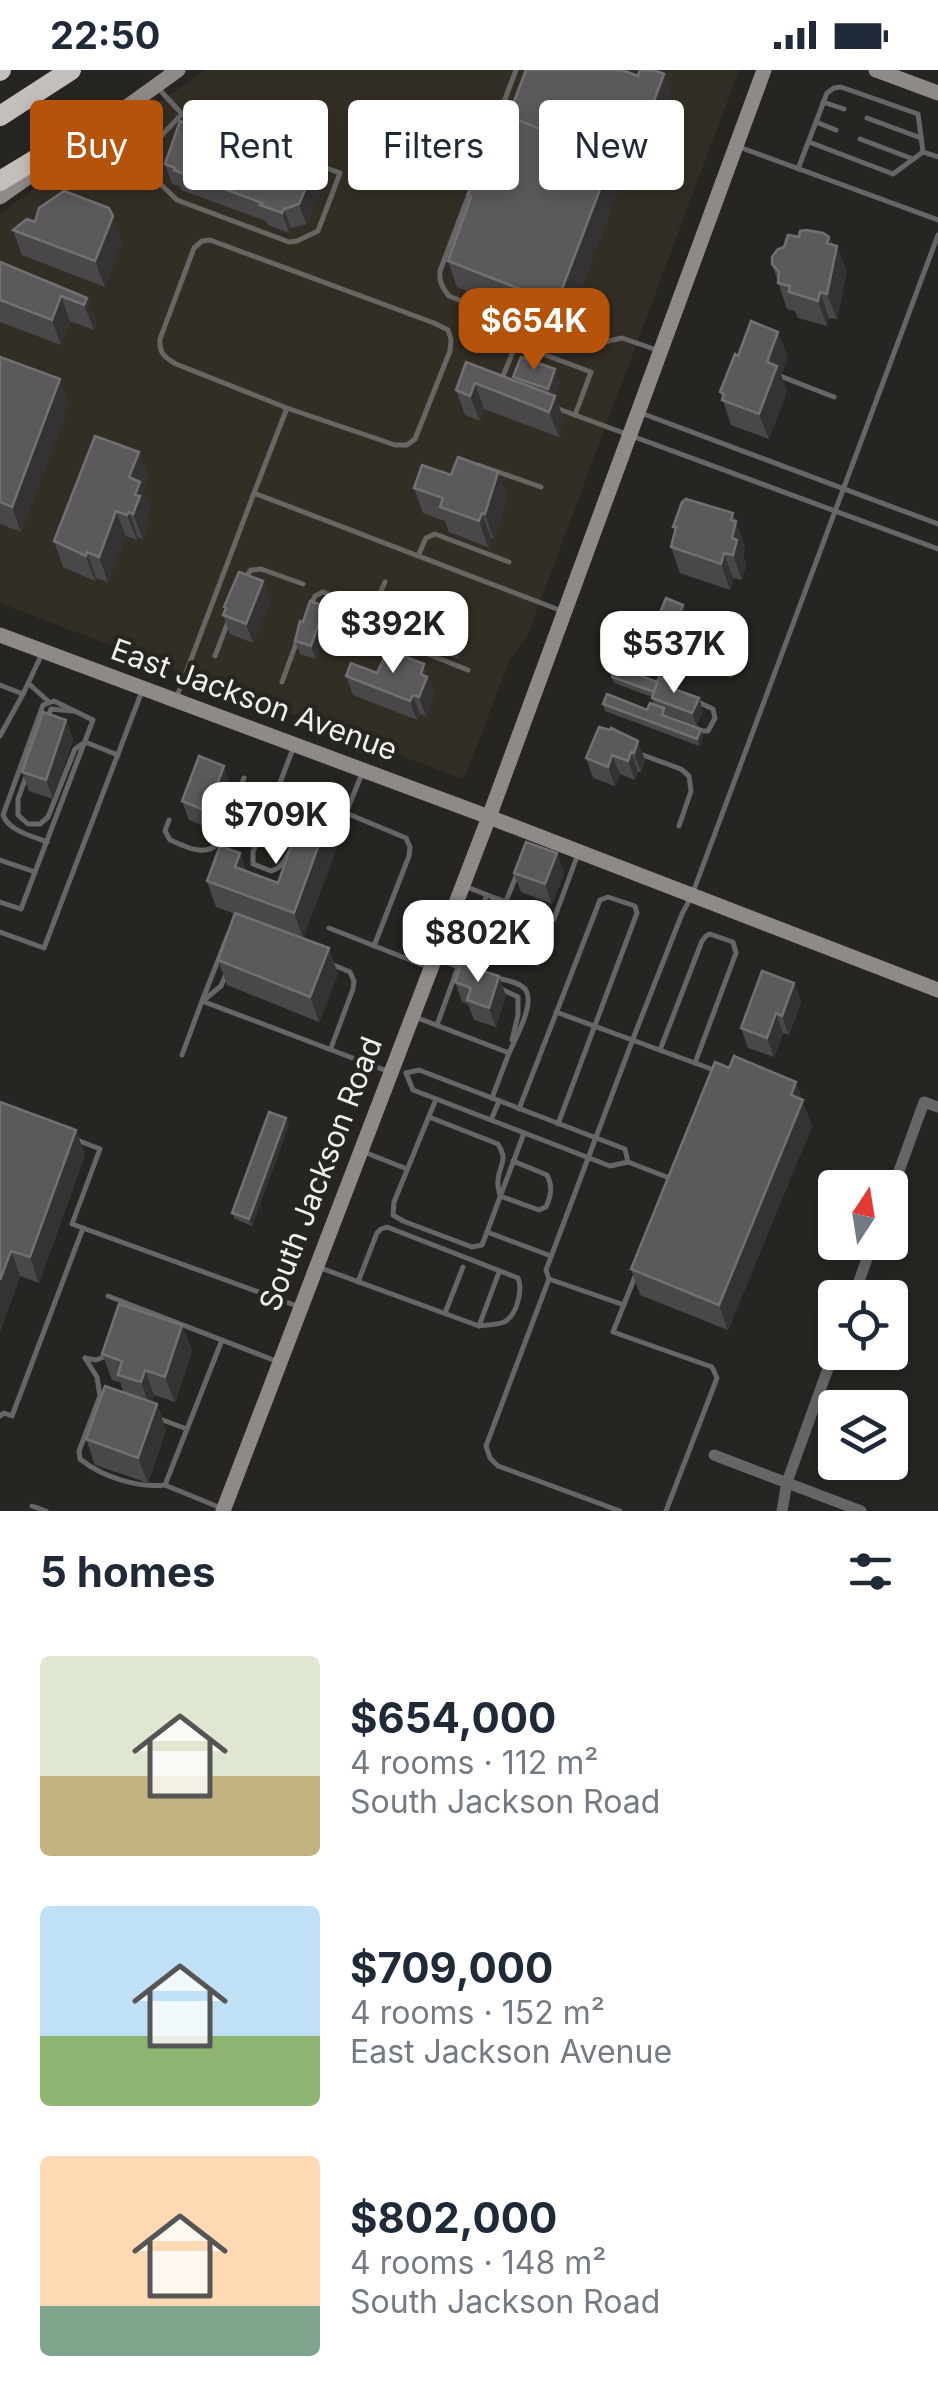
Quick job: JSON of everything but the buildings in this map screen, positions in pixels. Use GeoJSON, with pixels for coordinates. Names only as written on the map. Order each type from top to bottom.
{"type":"FeatureCollection","features":[{"type":"Feature","properties":{"kind":"highway"},"geometry":{"type":"LineString","coordinates":[[0,116],[71,70]]}},
{"type":"Feature","properties":{"kind":"highway"},"geometry":{"type":"LineString","coordinates":[[0,180],[30,162]]}},
{"type":"Feature","properties":{"kind":"main road"},"geometry":{"type":"LineString","coordinates":[[136,100],[178,70]]}},
{"type":"Feature","properties":{"kind":"main road","name":"South Jackson Road"},"geometry":{"type":"LineString","coordinates":[[223,1510],[360,1150],[396,1071],[412,1016],[764,70]]}},
{"type":"Feature","properties":{"kind":"main road"},"geometry":{"type":"LineString","coordinates":[[876,70],[938,94]]}},
{"type":"Feature","properties":{"kind":"main road"},"geometry":{"type":"LineString","coordinates":[[0,198],[30,176]]}},
{"type":"Feature","properties":{"kind":"main road","name":"East Jackson Avenue"},"geometry":{"type":"LineString","coordinates":[[0,635],[489,817],[529,840],[579,852],[938,990]]}},
{"type":"Feature","properties":{"kind":"street"},"geometry":{"type":"LineString","coordinates":[[899,1170],[924,1102],[938,1107]]}},
{"type":"Feature","properties":{"kind":"street"},"geometry":{"type":"LineString","coordinates":[[782,1511],[787,1482],[827,1370]]}},
{"type":"Feature","properties":{"kind":"street"},"geometry":{"type":"LineString","coordinates":[[714,1455],[861,1511]]}},
{"type":"Feature","properties":{"kind":"lane"},"geometry":{"type":"LineString","coordinates":[[516,70],[440,270],[442,288],[449,296],[571,345],[628,338],[660,351]]}},
{"type":"Feature","properties":{"kind":"lane"},"geometry":{"type":"LineString","coordinates":[[156,86],[182,114],[340,174],[318,231],[290,242],[177,200],[145,165],[154,145],[182,114]]}},
{"type":"Feature","properties":{"kind":"lane"},"geometry":{"type":"LineString","coordinates":[[798,168],[827,92],[841,87],[918,114],[923,152]]}},
{"type":"Feature","properties":{"kind":"lane"},"geometry":{"type":"LineString","coordinates":[[824,102],[844,109]]}},
{"type":"Feature","properties":{"kind":"lane"},"geometry":{"type":"LineString","coordinates":[[867,118],[921,138]]}},
{"type":"Feature","properties":{"kind":"lane"},"geometry":{"type":"LineString","coordinates":[[816,122],[836,130]]}},
{"type":"Feature","properties":{"kind":"lane"},"geometry":{"type":"LineString","coordinates":[[860,138],[913,159]]}},
{"type":"Feature","properties":{"kind":"lane"},"geometry":{"type":"LineString","coordinates":[[808,142],[893,174],[923,152]]}},
{"type":"Feature","properties":{"kind":"lane"},"geometry":{"type":"LineString","coordinates":[[736,146],[938,220]]}},
{"type":"Feature","properties":{"kind":"lane"},"geometry":{"type":"LineString","coordinates":[[923,152],[938,158]]}},
{"type":"Feature","properties":{"kind":"lane"},"geometry":{"type":"LineString","coordinates":[[620,1511],[498,1466],[486,1446],[549,1278],[546,1270],[692,896],[938,235]]}},
{"type":"Feature","properties":{"kind":"lane"},"geometry":{"type":"LineString","coordinates":[[210,240],[448,330],[452,340],[450,351],[415,439],[407,445],[382,442],[288,408],[176,364],[160,349],[160,339],[194,248],[202,241],[210,240]]}},
{"type":"Feature","properties":{"kind":"lane"},"geometry":{"type":"LineString","coordinates":[[500,386],[516,344],[591,372],[575,415]]}},
{"type":"Feature","properties":{"kind":"lane"},"geometry":{"type":"LineString","coordinates":[[780,376],[834,397]]}},
{"type":"Feature","properties":{"kind":"lane"},"geometry":{"type":"LineString","coordinates":[[544,404],[938,549]]}},
{"type":"Feature","properties":{"kind":"lane"},"geometry":{"type":"LineString","coordinates":[[176,700],[288,408]]}},
{"type":"Feature","properties":{"kind":"lane"},"geometry":{"type":"LineString","coordinates":[[638,412],[938,524]]}},
{"type":"Feature","properties":{"kind":"lane"},"geometry":{"type":"LineString","coordinates":[[472,464],[541,487]]}},
{"type":"Feature","properties":{"kind":"lane"},"geometry":{"type":"LineString","coordinates":[[254,493],[564,612]]}},
{"type":"Feature","properties":{"kind":"lane"},"geometry":{"type":"LineString","coordinates":[[435,534],[440,519]]}},
{"type":"Feature","properties":{"kind":"lane"},"geometry":{"type":"LineString","coordinates":[[418,556],[426,538],[435,534],[509,562]]}},
{"type":"Feature","properties":{"kind":"lane"},"geometry":{"type":"LineString","coordinates":[[238,593],[247,574],[256,569],[304,584]]}},
{"type":"Feature","properties":{"kind":"lane"},"geometry":{"type":"LineString","coordinates":[[385,582],[367,621],[367,630],[468,670]]}},
{"type":"Feature","properties":{"kind":"lane"},"geometry":{"type":"LineString","coordinates":[[306,617],[319,593],[357,604]]}},
{"type":"Feature","properties":{"kind":"lane"},"geometry":{"type":"LineString","coordinates":[[216,656],[233,609]]}},
{"type":"Feature","properties":{"kind":"lane"},"geometry":{"type":"LineString","coordinates":[[282,682],[300,634]]}},
{"type":"Feature","properties":{"kind":"lane"},"geometry":{"type":"LineString","coordinates":[[1,731],[43,650]]}},
{"type":"Feature","properties":{"kind":"lane"},"geometry":{"type":"LineString","coordinates":[[28,683],[48,702]]}},
{"type":"Feature","properties":{"kind":"lane"},"geometry":{"type":"LineString","coordinates":[[0,685],[23,694]]}},
{"type":"Feature","properties":{"kind":"lane"},"geometry":{"type":"LineString","coordinates":[[0,932],[44,948],[143,688]]}},
{"type":"Feature","properties":{"kind":"lane"},"geometry":{"type":"LineString","coordinates":[[47,842],[10,826],[3,815],[44,705],[54,701],[72,711]]}},
{"type":"Feature","properties":{"kind":"lane"},"geometry":{"type":"LineString","coordinates":[[682,725],[704,732],[712,727],[713,709],[694,701]]}},
{"type":"Feature","properties":{"kind":"lane"},"geometry":{"type":"LineString","coordinates":[[0,902],[21,909],[93,720],[72,711],[51,709],[43,730]]}},
{"type":"Feature","properties":{"kind":"lane"},"geometry":{"type":"LineString","coordinates":[[84,742],[118,754]]}},
{"type":"Feature","properties":{"kind":"lane"},"geometry":{"type":"LineString","coordinates":[[30,764],[16,807],[20,819],[36,825],[48,817],[75,749],[84,742]]}},
{"type":"Feature","properties":{"kind":"lane"},"geometry":{"type":"LineString","coordinates":[[293,846],[275,870],[253,864],[253,852],[295,745]]}},
{"type":"Feature","properties":{"kind":"lane"},"geometry":{"type":"LineString","coordinates":[[628,750],[681,769],[689,776],[691,791],[679,826]]}},
{"type":"Feature","properties":{"kind":"lane"},"geometry":{"type":"LineString","coordinates":[[346,814],[363,770]]}},
{"type":"Feature","properties":{"kind":"lane"},"geometry":{"type":"LineString","coordinates":[[169,820],[165,831],[170,840],[200,851],[216,848],[244,778]]}},
{"type":"Feature","properties":{"kind":"lane"},"geometry":{"type":"LineString","coordinates":[[278,788],[406,838],[409,856],[374,946]]}},
{"type":"Feature","properties":{"kind":"lane"},"geometry":{"type":"LineString","coordinates":[[306,814],[310,800]]}},
{"type":"Feature","properties":{"kind":"lane"},"geometry":{"type":"LineString","coordinates":[[462,886],[554,919],[557,901],[579,852]]}},
{"type":"Feature","properties":{"kind":"lane"},"geometry":{"type":"LineString","coordinates":[[0,860],[35,872]]}},
{"type":"Feature","properties":{"kind":"lane"},"geometry":{"type":"LineString","coordinates":[[506,902],[522,860]]}},
{"type":"Feature","properties":{"kind":"lane"},"geometry":{"type":"LineString","coordinates":[[516,874],[527,878]]}},
{"type":"Feature","properties":{"kind":"lane"},"geometry":{"type":"LineString","coordinates":[[512,885],[523,889]]}},
{"type":"Feature","properties":{"kind":"lane"},"geometry":{"type":"LineString","coordinates":[[450,918],[470,925],[475,922],[487,895]]}},
{"type":"Feature","properties":{"kind":"lane"},"geometry":{"type":"LineString","coordinates":[[518,1109],[600,900],[608,896],[635,906],[637,913],[558,1124]]}},
{"type":"Feature","properties":{"kind":"lane"},"geometry":{"type":"LineString","coordinates":[[328,928],[474,976]]}},
{"type":"Feature","properties":{"kind":"lane"},"geometry":{"type":"LineString","coordinates":[[182,1055],[224,941],[230,932],[239,929]]}},
{"type":"Feature","properties":{"kind":"lane"},"geometry":{"type":"LineString","coordinates":[[660,1050],[702,941],[710,934],[733,942],[736,953],[695,1063]]}},
{"type":"Feature","properties":{"kind":"lane"},"geometry":{"type":"LineString","coordinates":[[315,958],[350,972],[354,981],[331,1048]]}},
{"type":"Feature","properties":{"kind":"lane"},"geometry":{"type":"LineString","coordinates":[[202,1001],[221,986],[229,968]]}},
{"type":"Feature","properties":{"kind":"lane"},"geometry":{"type":"LineString","coordinates":[[437,1026],[458,968]]}},
{"type":"Feature","properties":{"kind":"lane"},"geometry":{"type":"LineString","coordinates":[[482,974],[514,982],[525,990],[529,1000],[509,1053]]}},
{"type":"Feature","properties":{"kind":"lane"},"geometry":{"type":"LineString","coordinates":[[491,1120],[518,1015],[518,998],[496,987]]}},
{"type":"Feature","properties":{"kind":"lane"},"geometry":{"type":"LineString","coordinates":[[202,1001],[396,1071],[419,1070],[625,1149],[628,1162]]}},
{"type":"Feature","properties":{"kind":"lane"},"geometry":{"type":"LineString","coordinates":[[556,1012],[714,1070],[707,1088]]}},
{"type":"Feature","properties":{"kind":"lane"},"geometry":{"type":"LineString","coordinates":[[412,1016],[509,1053]]}},
{"type":"Feature","properties":{"kind":"lane"},"geometry":{"type":"LineString","coordinates":[[396,1071],[413,1090],[610,1166],[628,1162],[672,1179]]}},
{"type":"Feature","properties":{"kind":"lane"},"geometry":{"type":"LineString","coordinates":[[436,1099],[394,1202],[393,1215],[403,1221],[472,1247],[482,1245],[524,1133]]}},
{"type":"Feature","properties":{"kind":"lane"},"geometry":{"type":"LineString","coordinates":[[429,1117],[498,1144],[504,1153],[498,1179],[500,1196]]}},
{"type":"Feature","properties":{"kind":"lane"},"geometry":{"type":"LineString","coordinates":[[71,1138],[100,1149],[72,1224],[299,1307]]}},
{"type":"Feature","properties":{"kind":"lane"},"geometry":{"type":"LineString","coordinates":[[360,1150],[408,1169]]}},
{"type":"Feature","properties":{"kind":"lane"},"geometry":{"type":"LineString","coordinates":[[500,1196],[539,1210],[546,1207],[551,1196],[548,1175],[513,1162]]}},
{"type":"Feature","properties":{"kind":"lane"},"geometry":{"type":"LineString","coordinates":[[0,1416],[12,1416],[83,1228]]}},
{"type":"Feature","properties":{"kind":"lane"},"geometry":{"type":"LineString","coordinates":[[315,1266],[358,1282],[480,1326],[503,1323],[510,1318],[522,1284],[518,1278],[387,1228],[381,1228],[377,1234],[358,1282]]}},
{"type":"Feature","properties":{"kind":"lane"},"geometry":{"type":"LineString","coordinates":[[487,1232],[552,1256]]}},
{"type":"Feature","properties":{"kind":"lane"},"geometry":{"type":"LineString","coordinates":[[445,1313],[463,1267]]}},
{"type":"Feature","properties":{"kind":"lane"},"geometry":{"type":"LineString","coordinates":[[638,1269],[613,1332],[712,1367],[717,1378],[666,1511]]}},
{"type":"Feature","properties":{"kind":"lane"},"geometry":{"type":"LineString","coordinates":[[480,1326],[500,1271]]}},
{"type":"Feature","properties":{"kind":"lane"},"geometry":{"type":"LineString","coordinates":[[549,1278],[624,1305]]}},
{"type":"Feature","properties":{"kind":"lane"},"geometry":{"type":"LineString","coordinates":[[108,1296],[279,1362]]}},
{"type":"Feature","properties":{"kind":"lane"},"geometry":{"type":"LineString","coordinates":[[126,1316],[128,1303]]}},
{"type":"Feature","properties":{"kind":"lane"},"geometry":{"type":"LineString","coordinates":[[165,1486],[222,1340]]}},
{"type":"Feature","properties":{"kind":"lane"},"geometry":{"type":"LineString","coordinates":[[114,1352],[96,1360],[85,1358],[97,1378],[100,1396],[79,1451],[80,1459],[90,1467],[144,1488],[165,1486],[223,1510]]}},
{"type":"Feature","properties":{"kind":"lane"},"geometry":{"type":"LineString","coordinates":[[100,1396],[117,1403]]}},
{"type":"Feature","properties":{"kind":"lane"},"geometry":{"type":"LineString","coordinates":[[152,1416],[187,1430]]}},
{"type":"Feature","properties":{"kind":"lane"},"geometry":{"type":"LineString","coordinates":[[32,1506],[46,1511]]}},
{"type":"Feature","properties":{"kind":"shaded area"},"geometry":{"type":"Polygon","coordinates":[[[206,70],[739,70],[526,639],[511,657],[466,774],[460,778],[0,603],[0,214],[32,190],[163,190],[162,100],[206,70]]]}},
{"type":"Feature","properties":{"kind":"green space"},"geometry":{"type":"Polygon","coordinates":[[[693,632],[742,651],[731,678],[682,660],[693,632]]]}}]}
